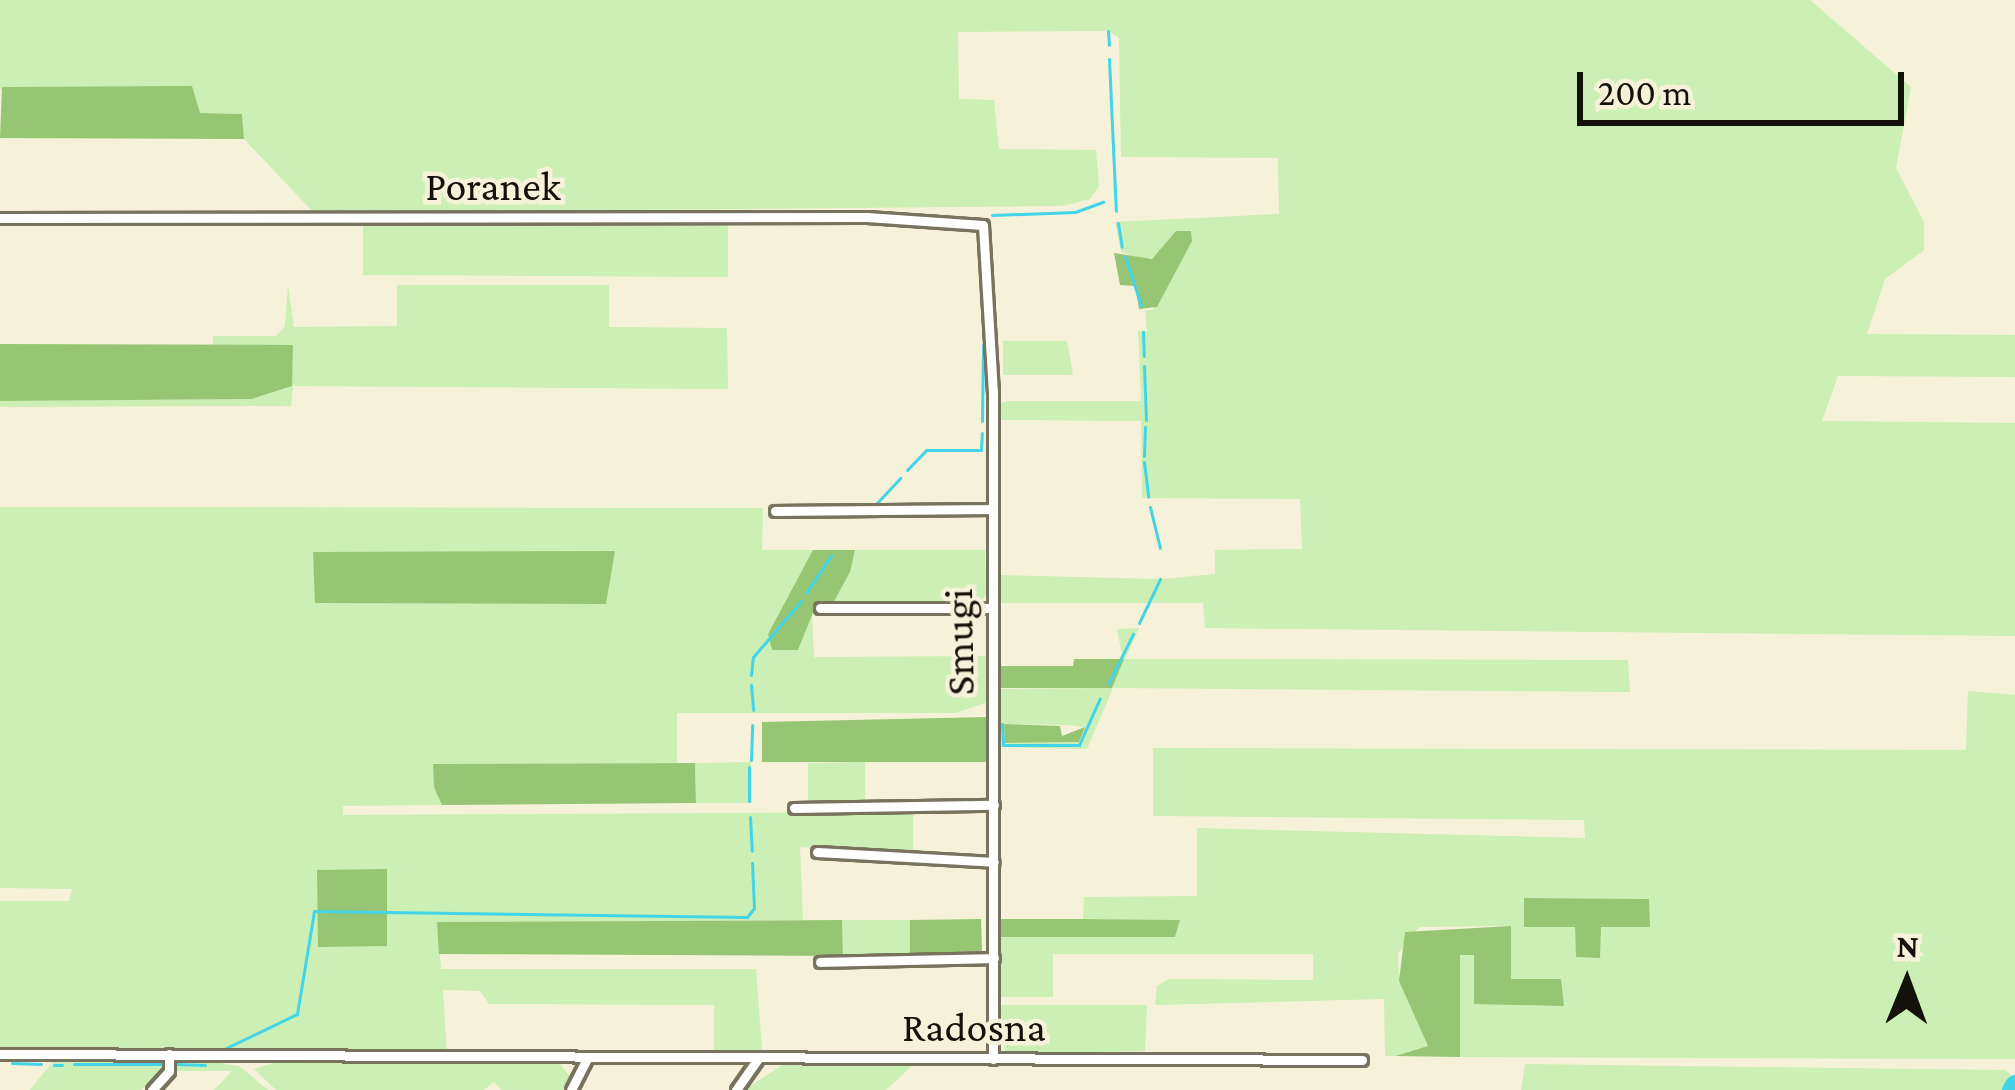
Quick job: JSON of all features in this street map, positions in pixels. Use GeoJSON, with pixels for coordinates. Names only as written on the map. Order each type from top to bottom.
{"type":"FeatureCollection","features":[{"type":"Feature","properties":{"kind":"street","name":"Poranek"},"geometry":{"type":"LineString","coordinates":[[0,218],[867,218],[983,225]]}},
{"type":"Feature","properties":{"kind":"street","name":"Smugi"},"geometry":{"type":"LineString","coordinates":[[983,225],[991,265],[993,1059]]}},
{"type":"Feature","properties":{"kind":"street"},"geometry":{"type":"LineString","coordinates":[[775,511],[992,509]]}},
{"type":"Feature","properties":{"kind":"street"},"geometry":{"type":"LineString","coordinates":[[820,608],[992,608]]}},
{"type":"Feature","properties":{"kind":"street"},"geometry":{"type":"LineString","coordinates":[[794,808],[994,805]]}},
{"type":"Feature","properties":{"kind":"street"},"geometry":{"type":"LineString","coordinates":[[817,853],[994,862]]}},
{"type":"Feature","properties":{"kind":"street"},"geometry":{"type":"LineString","coordinates":[[820,962],[994,958]]}},
{"type":"Feature","properties":{"kind":"street","name":"Radosna"},"geometry":{"type":"LineString","coordinates":[[0,1054],[1362,1060]]}},
{"type":"Feature","properties":{"kind":"street"},"geometry":{"type":"LineString","coordinates":[[152,1090],[169,1071],[170,1054]]}},
{"type":"Feature","properties":{"kind":"street"},"geometry":{"type":"LineString","coordinates":[[736,1090],[758,1059]]}},
{"type":"Feature","properties":{"kind":"street"},"geometry":{"type":"LineString","coordinates":[[571,1090],[586,1060]]}},
{"type":"Feature","properties":{"kind":"green space"},"geometry":{"type":"Polygon","coordinates":[[[0,0],[1810,0],[1911,87],[1896,168],[1924,222],[1924,250],[1885,279],[1867,334],[2015,335],[2015,377],[1838,376],[1822,421],[2015,423],[2015,636],[1205,628],[1203,603],[998,603],[998,575],[1162,579],[1215,574],[1215,550],[1302,549],[1300,499],[1142,498],[1141,421],[1000,420],[1000,403],[1009,401],[1141,401],[1138,331],[1147,331],[1145,310],[1153,310],[1173,272],[1160,254],[1146,260],[1121,252],[1115,222],[1279,214],[1278,158],[1121,157],[1119,38],[1108,31],[958,32],[959,99],[994,100],[999,149],[1096,150],[1099,186],[1090,199],[1062,206],[314,213],[244,139],[242,114],[200,113],[191,87],[0,89],[0,0]]]}},
{"type":"Feature","properties":{"kind":"green space"},"geometry":{"type":"Polygon","coordinates":[[[192,86],[200,113],[242,114],[244,139],[0,138],[2,87],[192,86]]]}},
{"type":"Feature","properties":{"kind":"green space"},"geometry":{"type":"Polygon","coordinates":[[[363,224],[728,225],[728,277],[363,275],[363,224]]]}},
{"type":"Feature","properties":{"kind":"green space"},"geometry":{"type":"Polygon","coordinates":[[[1176,231],[1191,231],[1192,241],[1157,307],[1139,309],[1135,286],[1120,285],[1114,253],[1152,259],[1176,231]]]}},
{"type":"Feature","properties":{"kind":"green space"},"geometry":{"type":"Polygon","coordinates":[[[288,285],[294,327],[397,326],[397,285],[609,285],[609,327],[727,328],[728,389],[293,386],[291,406],[0,407],[0,401],[252,399],[292,386],[292,345],[213,345],[213,336],[276,336],[285,326],[288,285]]]}},
{"type":"Feature","properties":{"kind":"green space"},"geometry":{"type":"Polygon","coordinates":[[[1003,341],[1067,341],[1073,375],[1003,375],[1003,341]]]}},
{"type":"Feature","properties":{"kind":"green space"},"geometry":{"type":"Polygon","coordinates":[[[0,344],[293,345],[292,386],[252,399],[0,401],[0,344]]]}},
{"type":"Feature","properties":{"kind":"green space"},"geometry":{"type":"Polygon","coordinates":[[[0,507],[763,508],[762,550],[813,550],[768,634],[798,650],[812,613],[814,657],[988,656],[988,702],[956,713],[677,713],[677,763],[434,764],[442,805],[343,806],[343,815],[913,812],[913,855],[800,847],[803,920],[437,923],[441,969],[756,969],[762,1050],[714,1050],[714,1005],[489,1004],[480,991],[443,990],[447,1055],[0,1049],[0,901],[69,901],[72,889],[0,888],[0,507]],[[313,552],[316,603],[605,604],[313,552]]]}},
{"type":"Feature","properties":{"kind":"green space"},"geometry":{"type":"Polygon","coordinates":[[[813,550],[855,550],[850,572],[833,603],[816,605],[798,650],[772,650],[768,634],[813,550]]]}},
{"type":"Feature","properties":{"kind":"green space"},"geometry":{"type":"Polygon","coordinates":[[[855,550],[985,550],[986,595],[979,604],[833,603],[855,550]]]}},
{"type":"Feature","properties":{"kind":"green space"},"geometry":{"type":"Polygon","coordinates":[[[615,551],[606,604],[315,603],[313,552],[615,551]]]}},
{"type":"Feature","properties":{"kind":"green space"},"geometry":{"type":"Polygon","coordinates":[[[1139,628],[1125,659],[1628,660],[1630,692],[1113,688],[1087,749],[998,747],[998,689],[1112,688],[1123,659],[1117,629],[1139,628]],[[1005,724],[1005,743],[1079,742],[1084,727],[1005,724]]]}},
{"type":"Feature","properties":{"kind":"green space"},"geometry":{"type":"Polygon","coordinates":[[[1074,659],[1124,659],[1112,688],[998,688],[998,666],[1073,666],[1074,659]]]}},
{"type":"Feature","properties":{"kind":"green space"},"geometry":{"type":"Polygon","coordinates":[[[1968,691],[2015,695],[2015,1059],[1460,1057],[1459,955],[1474,955],[1511,980],[1511,926],[1419,927],[1398,954],[1399,974],[1428,1046],[1395,1056],[1385,1056],[1384,999],[1155,1005],[1157,986],[1169,979],[1313,980],[1313,954],[1053,954],[1053,997],[1000,997],[1000,937],[1175,936],[1180,920],[1083,919],[1084,897],[1197,896],[1197,828],[1585,838],[1584,820],[1153,816],[1153,748],[1966,750],[1968,691]],[[1524,898],[1575,927],[1576,957],[1601,927],[1649,899],[1524,898]]]}},
{"type":"Feature","properties":{"kind":"green space"},"geometry":{"type":"Polygon","coordinates":[[[988,717],[989,762],[762,762],[762,722],[988,717]]]}},
{"type":"Feature","properties":{"kind":"green space"},"geometry":{"type":"Polygon","coordinates":[[[1004,724],[1060,726],[1062,736],[1085,727],[1079,742],[1005,743],[1004,724]]]}},
{"type":"Feature","properties":{"kind":"green space"},"geometry":{"type":"Polygon","coordinates":[[[751,762],[752,803],[696,803],[695,763],[751,762]]]}},
{"type":"Feature","properties":{"kind":"green space"},"geometry":{"type":"Polygon","coordinates":[[[865,762],[865,802],[808,803],[808,763],[865,762]]]}},
{"type":"Feature","properties":{"kind":"green space"},"geometry":{"type":"Polygon","coordinates":[[[695,763],[696,803],[442,805],[434,787],[433,764],[695,763]]]}},
{"type":"Feature","properties":{"kind":"green space"},"geometry":{"type":"Polygon","coordinates":[[[387,869],[387,946],[318,947],[317,870],[387,869]]]}},
{"type":"Feature","properties":{"kind":"green space"},"geometry":{"type":"Polygon","coordinates":[[[1524,898],[1649,899],[1650,927],[1601,927],[1600,958],[1576,957],[1575,927],[1524,927],[1524,898]]]}},
{"type":"Feature","properties":{"kind":"green space"},"geometry":{"type":"Polygon","coordinates":[[[981,919],[982,951],[910,954],[910,920],[981,919]]]}},
{"type":"Feature","properties":{"kind":"green space"},"geometry":{"type":"Polygon","coordinates":[[[1001,919],[1180,920],[1175,937],[1000,937],[1001,919]]]}},
{"type":"Feature","properties":{"kind":"green space"},"geometry":{"type":"Polygon","coordinates":[[[842,920],[910,920],[910,954],[843,956],[842,920]]]}},
{"type":"Feature","properties":{"kind":"green space"},"geometry":{"type":"Polygon","coordinates":[[[842,920],[843,956],[439,954],[437,922],[842,920]]]}},
{"type":"Feature","properties":{"kind":"green space"},"geometry":{"type":"Polygon","coordinates":[[[1511,926],[1511,979],[1561,979],[1564,1006],[1474,1004],[1474,955],[1460,955],[1460,1057],[1395,1056],[1428,1046],[1399,981],[1405,932],[1511,926]]]}},
{"type":"Feature","properties":{"kind":"green space"},"geometry":{"type":"Polygon","coordinates":[[[1000,1005],[1147,1005],[1145,1051],[1005,1054],[1000,1005]]]}},
{"type":"Feature","properties":{"kind":"green space"},"geometry":{"type":"Polygon","coordinates":[[[163,1057],[165,1071],[141,1090],[30,1090],[53,1061],[163,1057]]]}},
{"type":"Feature","properties":{"kind":"green space"},"geometry":{"type":"Polygon","coordinates":[[[179,1057],[239,1066],[268,1090],[214,1090],[232,1071],[174,1071],[179,1057]]]}},
{"type":"Feature","properties":{"kind":"green space"},"geometry":{"type":"Polygon","coordinates":[[[274,1063],[560,1064],[572,1079],[563,1090],[501,1090],[494,1082],[484,1090],[276,1090],[254,1069],[274,1063]]]}},
{"type":"Feature","properties":{"kind":"green space"},"geometry":{"type":"Polygon","coordinates":[[[915,1063],[886,1090],[744,1090],[784,1064],[915,1063]]]}},
{"type":"Feature","properties":{"kind":"green space"},"geometry":{"type":"Polygon","coordinates":[[[1525,1064],[2005,1070],[2015,1078],[2007,1090],[1521,1090],[1525,1064]]]}},
{"type":"Feature","properties":{"kind":"waterway"},"geometry":{"type":"LineString","coordinates":[[1108,31],[1109,45]]}},
{"type":"Feature","properties":{"kind":"waterway"},"geometry":{"type":"LineString","coordinates":[[1109,59],[1116,211]]}},
{"type":"Feature","properties":{"kind":"waterway"},"geometry":{"type":"LineString","coordinates":[[992,215],[1075,212],[1103,202]]}},
{"type":"Feature","properties":{"kind":"waterway"},"geometry":{"type":"LineString","coordinates":[[1118,223],[1122,247]]}},
{"type":"Feature","properties":{"kind":"waterway"},"geometry":{"type":"LineString","coordinates":[[1125,257],[1141,305]]}},
{"type":"Feature","properties":{"kind":"waterway"},"geometry":{"type":"LineString","coordinates":[[983,302],[984,325]]}},
{"type":"Feature","properties":{"kind":"waterway"},"geometry":{"type":"LineString","coordinates":[[1143,332],[1144,356]]}},
{"type":"Feature","properties":{"kind":"waterway"},"geometry":{"type":"LineString","coordinates":[[982,421],[983,345]]}},
{"type":"Feature","properties":{"kind":"waterway"},"geometry":{"type":"LineString","coordinates":[[1144,366],[1146,420]]}},
{"type":"Feature","properties":{"kind":"waterway"},"geometry":{"type":"LineString","coordinates":[[1144,456],[1145,427]]}},
{"type":"Feature","properties":{"kind":"waterway"},"geometry":{"type":"LineString","coordinates":[[907,470],[926,450],[981,450],[982,433]]}},
{"type":"Feature","properties":{"kind":"waterway"},"geometry":{"type":"LineString","coordinates":[[1144,462],[1148,497]]}},
{"type":"Feature","properties":{"kind":"waterway"},"geometry":{"type":"LineString","coordinates":[[875,505],[900,478]]}},
{"type":"Feature","properties":{"kind":"waterway"},"geometry":{"type":"LineString","coordinates":[[1150,507],[1160,548]]}},
{"type":"Feature","properties":{"kind":"waterway"},"geometry":{"type":"LineString","coordinates":[[806,593],[831,556]]}},
{"type":"Feature","properties":{"kind":"waterway"},"geometry":{"type":"LineString","coordinates":[[1139,623],[1160,579]]}},
{"type":"Feature","properties":{"kind":"waterway"},"geometry":{"type":"LineString","coordinates":[[751,675],[753,657],[801,601]]}},
{"type":"Feature","properties":{"kind":"waterway"},"geometry":{"type":"LineString","coordinates":[[1108,684],[1133,634]]}},
{"type":"Feature","properties":{"kind":"waterway"},"geometry":{"type":"LineString","coordinates":[[751,685],[753,710]]}},
{"type":"Feature","properties":{"kind":"waterway"},"geometry":{"type":"LineString","coordinates":[[1002,724],[1003,745],[1079,745],[1100,698]]}},
{"type":"Feature","properties":{"kind":"waterway"},"geometry":{"type":"LineString","coordinates":[[751,760],[752,725]]}},
{"type":"Feature","properties":{"kind":"waterway"},"geometry":{"type":"LineString","coordinates":[[749,767],[749,801]]}},
{"type":"Feature","properties":{"kind":"waterway"},"geometry":{"type":"LineString","coordinates":[[750,817],[752,851]]}},
{"type":"Feature","properties":{"kind":"waterway"},"geometry":{"type":"LineString","coordinates":[[220,1051],[297,1014],[314,911],[747,917],[754,908],[752,863]]}},
{"type":"Feature","properties":{"kind":"waterway"},"geometry":{"type":"LineString","coordinates":[[12,1063],[41,1064]]}},
{"type":"Feature","properties":{"kind":"waterway"},"geometry":{"type":"LineString","coordinates":[[74,1064],[162,1064]]}},
{"type":"Feature","properties":{"kind":"waterway"},"geometry":{"type":"LineString","coordinates":[[177,1064],[205,1065]]}},
{"type":"Feature","properties":{"kind":"waterway"},"geometry":{"type":"LineString","coordinates":[[54,1065],[62,1065]]}},
{"type":"Feature","properties":{"kind":"waterway"},"geometry":{"type":"LineString","coordinates":[[2012,1090],[2015,1085]]}}]}
